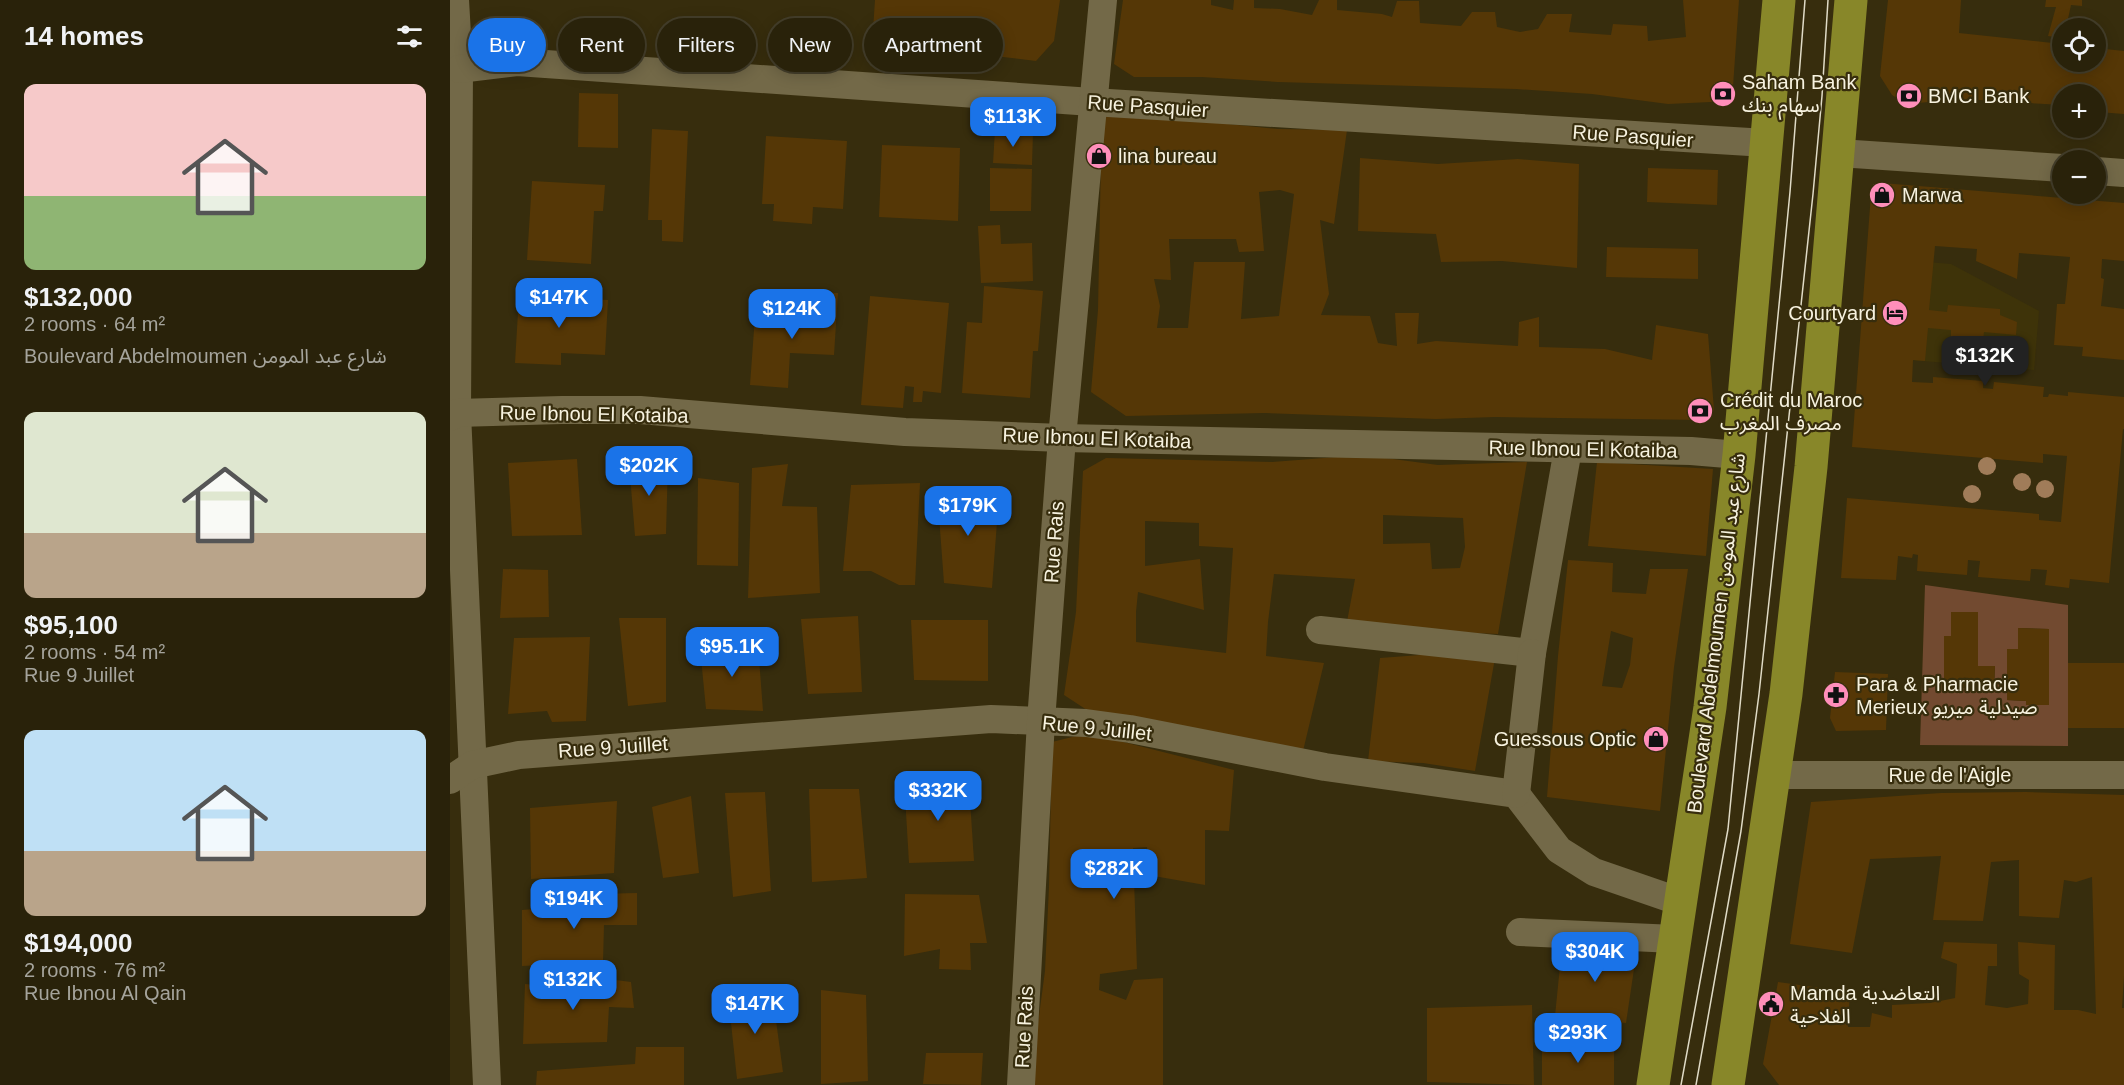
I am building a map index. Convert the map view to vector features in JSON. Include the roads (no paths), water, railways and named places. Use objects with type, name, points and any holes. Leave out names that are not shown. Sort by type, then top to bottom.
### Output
[{"type":"main road","name":"Boulevard Abdelmoumen شارع عبد المومن","points":[[1653,1085],[1710,707],[1739,455],[1779,0]]},
{"type":"main road","points":[[1728,1085],[1776,774],[1786,694],[1812,455],[1851,0]]},
{"type":"street","points":[[455,0],[459,69],[454,191],[453,415],[461,772],[483,1083]]},
{"type":"street","name":"Rue Rais","points":[[1021,1085],[1041,721],[1062,438],[1103,0]]},
{"type":"street","name":"Rue Pasquier","points":[[459,69],[518,62],[1092,102],[1766,143]]},
{"type":"street","points":[[1839,153],[2052,167]]},
{"type":"street","points":[[2106,172],[2124,173]]},
{"type":"street","name":"Rue Ibnou El Kotaiba","points":[[453,415],[562,410],[640,410],[904,432],[1062,438],[1691,451],[1739,455]]},
{"type":"street","points":[[1568,448],[1532,653],[1516,794],[1559,850],[1594,872],[1681,902]]},
{"type":"street","points":[[1320,630],[1532,653]]},
{"type":"street","name":"Rue 9 Juillet","points":[[461,772],[519,755],[991,718],[1130,729],[1325,767],[1516,794]]},
{"type":"street","name":"Rue de l'Aigle","points":[[1776,774],[2124,776]]},
{"type":"street","points":[[1520,932],[1675,939]]},
{"type":"tram line","points":[[1681,1085],[1728,829],[1790,192],[1805,0]]},
{"type":"tram line","points":[[1696,1085],[1741,831],[1759,694],[1813,194],[1828,0]]},
{"type":"place","name":"Saham Bank سهام بنك","points":[[1723,94]]},
{"type":"place","name":"BMCI Bank","points":[[1909,96]]},
{"type":"place","name":"lina bureau","points":[[1099,156]]},
{"type":"place","name":"Marwa","points":[[1882,195]]},
{"type":"place","name":"Courtyard","points":[[1895,313]]},
{"type":"place","name":"Crédit du Maroc مصرف المغرب","points":[[1700,411]]},
{"type":"place","name":"Para & Pharmacie Merieux صيدلية ميريو","points":[[1836,695]]},
{"type":"place","name":"Guessous Optic","points":[[1656,739]]},
{"type":"place","name":"Mamda التعاضدية الفلاحية","points":[[1771,1004]]}]
